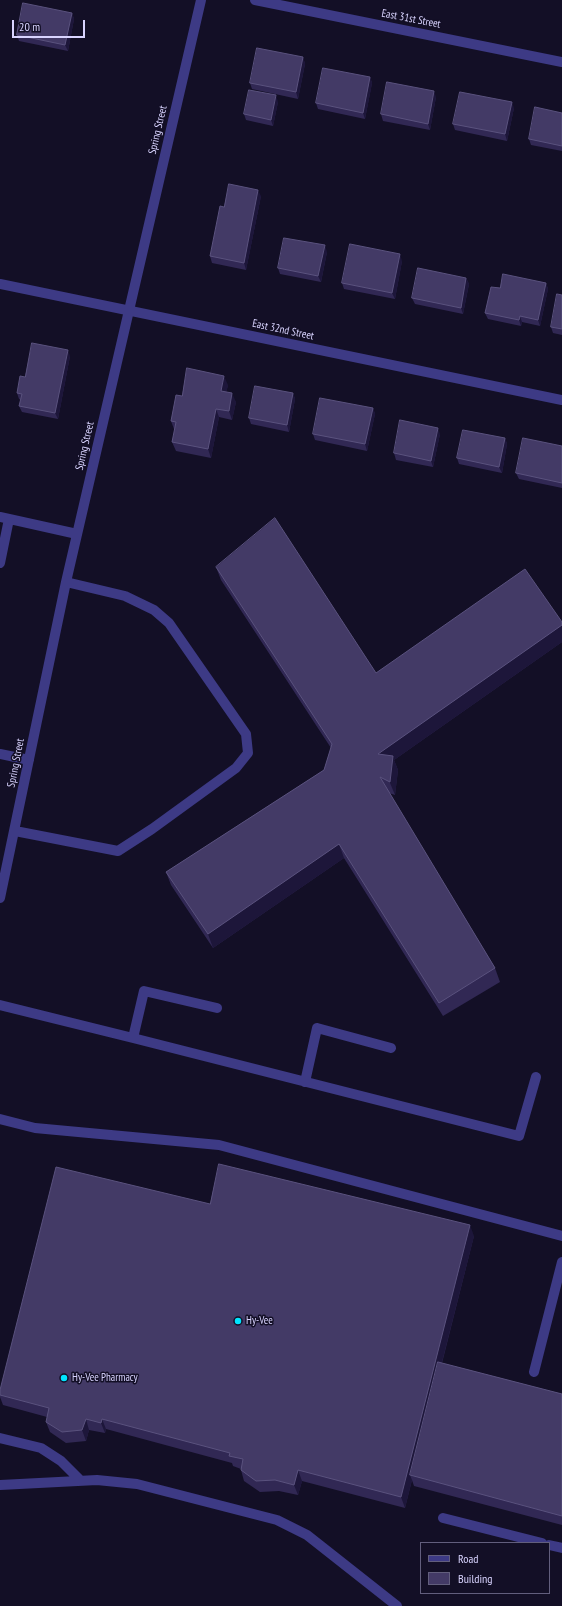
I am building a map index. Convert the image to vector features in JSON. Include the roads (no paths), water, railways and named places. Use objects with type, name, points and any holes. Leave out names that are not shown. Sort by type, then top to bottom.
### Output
[{"type":"street","name":"Spring Street","points":[[0,898],[66,582],[201,0]]},
{"type":"street","name":"East 31st Street","points":[[255,0],[562,62]]},
{"type":"street","name":"East 32nd Street","points":[[0,284],[562,400]]},
{"type":"street","points":[[0,563],[5,518],[77,534]]},
{"type":"street","points":[[15,831],[118,851],[152,829],[236,768],[248,754],[246,734],[169,623],[154,610],[125,596],[66,582]]},
{"type":"street","points":[[0,754],[29,760]]},
{"type":"street","points":[[133,1038],[144,991],[217,1008]]},
{"type":"street","points":[[0,1005],[519,1136],[536,1077]]},
{"type":"street","points":[[305,1082],[317,1028],[391,1048]]},
{"type":"street","points":[[0,1120],[34,1128],[219,1145],[562,1236]]},
{"type":"street","points":[[534,1372],[562,1262]]},
{"type":"street","points":[[0,1438],[42,1448],[61,1461],[80,1480]]},
{"type":"street","points":[[0,1485],[80,1480],[137,1484],[277,1520],[308,1535],[397,1606]]},
{"type":"street","points":[[443,1518],[538,1542]]},
{"type":"street","points":[[550,1545],[562,1548]]},
{"type":"place","name":"Hy-Vee","points":[[238,1321]]},
{"type":"place","name":"Hy-Vee Pharmacy","points":[[64,1378]]}]
